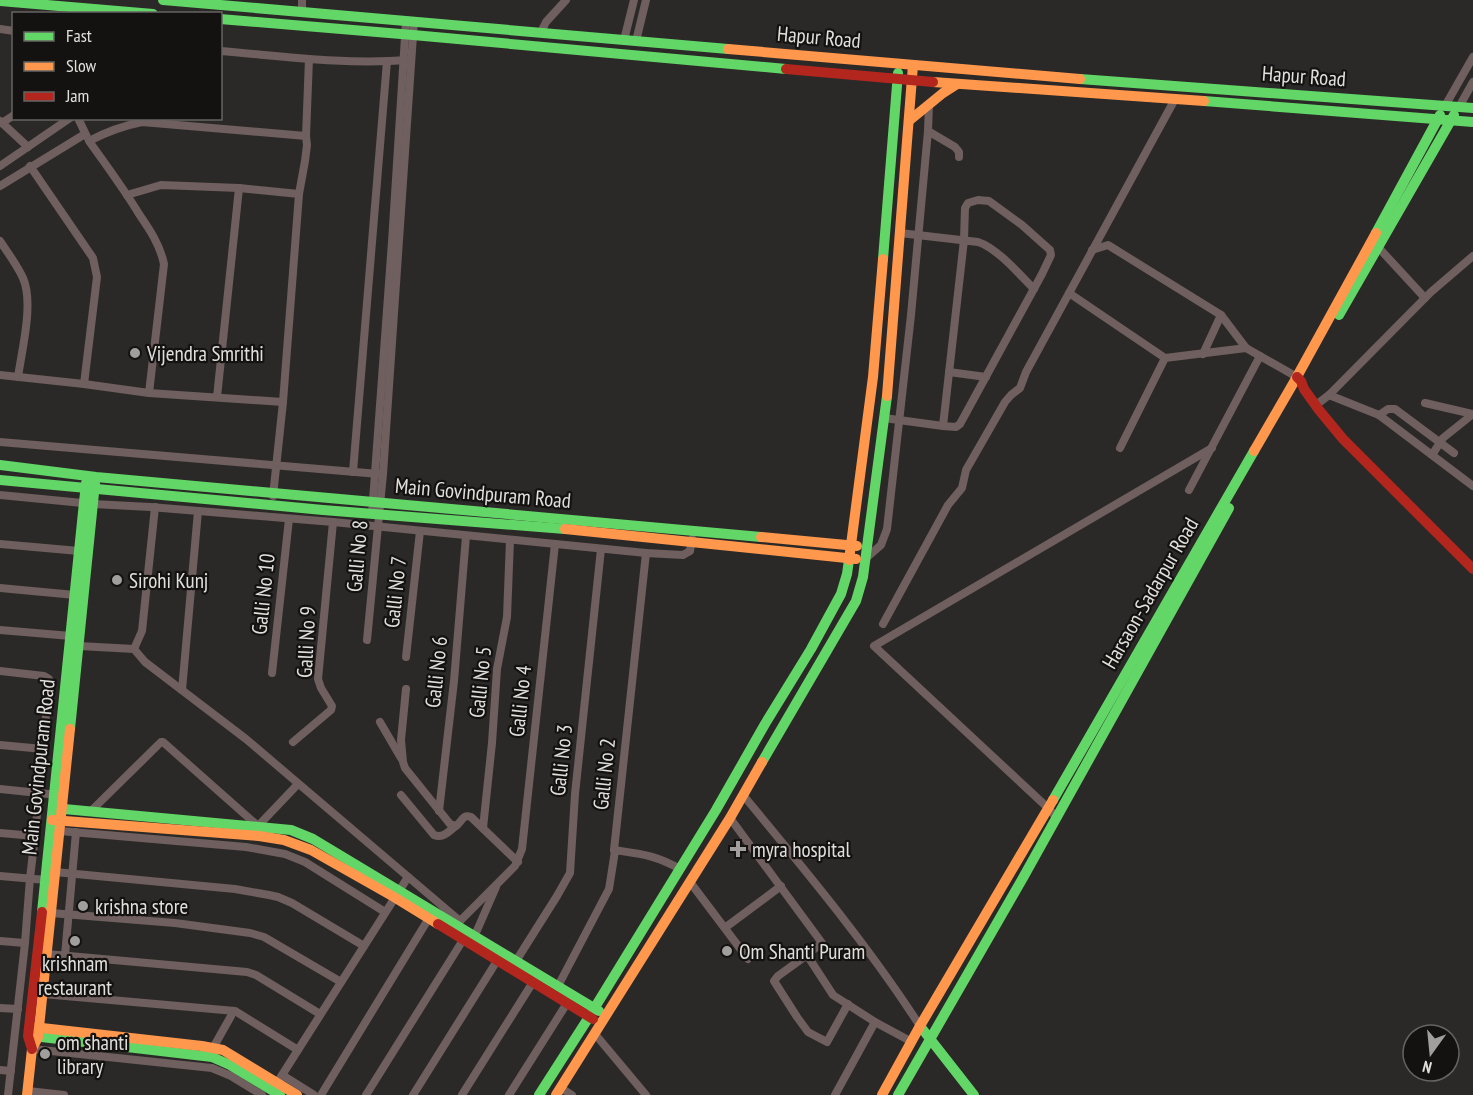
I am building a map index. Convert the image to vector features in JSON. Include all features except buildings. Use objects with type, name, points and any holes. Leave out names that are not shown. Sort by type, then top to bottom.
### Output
[{"type":"street","name":"Hapur Road","points":[[163,0],[1146,85],[1473,108]]},
{"type":"street","points":[[302,0],[302,12]]},
{"type":"street","points":[[544,33],[543,28],[546,22],[566,0]]},
{"type":"street","points":[[624,40],[634,0]]},
{"type":"street","points":[[636,41],[646,0]]},
{"type":"street","points":[[0,1],[131,12]]},
{"type":"street","name":"Hapur Road","points":[[222,19],[912,81],[1438,118],[1472,123]]},
{"type":"street","name":"Galli No 8","points":[[367,640],[378,527],[376,508],[410,21]]},
{"type":"street","points":[[222,51],[309,59],[387,62],[407,60]]},
{"type":"street","points":[[1445,106],[1473,57]]},
{"type":"street","points":[[273,505],[299,195],[306,161],[309,59]]},
{"type":"street","points":[[353,472],[387,62]]},
{"type":"street","points":[[539,1095],[716,810],[834,609],[843,587],[847,574],[873,377],[898,64]]},
{"type":"street","points":[[572,1095],[558,1092],[730,818],[856,601],[863,577],[889,379],[913,65]]},
{"type":"street","points":[[1459,107],[1473,82]]},
{"type":"street","points":[[910,120],[958,84]]},
{"type":"street","points":[[883,624],[948,505],[962,488],[966,470],[999,412],[1007,399],[1020,388],[1026,372],[1175,99]]},
{"type":"street","points":[[865,559],[881,544],[886,535],[911,315],[929,104]]},
{"type":"street","name":"Harsaon-Sadarpur Road","points":[[897,1095],[931,1040],[1299,379],[1445,106]]},
{"type":"street","name":"Harsaon-Sadarpur Road","points":[[882,1095],[920,1026],[1459,107]]},
{"type":"street","points":[[0,166],[67,120]]},
{"type":"street","points":[[79,120],[87,137],[127,195],[162,253],[164,264],[148,393]]},
{"type":"street","points":[[1,122],[28,147]]},
{"type":"street","points":[[0,186],[30,166],[87,137],[120,126],[142,122],[306,136]]},
{"type":"street","points":[[928,131],[955,147],[959,152],[959,157]]},
{"type":"street","points":[[30,166],[93,258],[95,265],[97,277],[84,384]]},
{"type":"street","points":[[127,195],[161,185],[239,188],[299,195]]},
{"type":"street","points":[[217,397],[239,188]]},
{"type":"street","points":[[884,418],[943,426],[956,427],[960,424],[1051,255],[1050,250],[1022,225],[989,201],[978,200],[968,203],[966,208],[943,426]]},
{"type":"street","points":[[900,233],[978,242],[993,249],[1034,289]]},
{"type":"street","points":[[0,241],[23,278],[26,289],[28,306],[18,376]]},
{"type":"street","points":[[1092,250],[1108,244],[1221,315],[1246,348],[1299,379],[1330,426],[1473,569]]},
{"type":"street","points":[[1378,247],[1425,298]]},
{"type":"street","points":[[1316,405],[1329,395],[1425,298],[1473,256]]},
{"type":"street","points":[[1069,293],[1165,358],[1246,348]]},
{"type":"street","points":[[1203,354],[1221,315]]},
{"type":"street","points":[[1189,490],[1260,356]]},
{"type":"street","points":[[1120,448],[1165,358]]},
{"type":"street","points":[[949,372],[986,377]]},
{"type":"street","points":[[0,375],[148,393],[283,402]]},
{"type":"street","points":[[1329,395],[1379,415],[1473,486]]},
{"type":"street","points":[[1425,403],[1473,414],[1443,438],[1432,455]]},
{"type":"street","points":[[1379,415],[1388,409],[1395,409],[1454,453]]},
{"type":"street","points":[[0,442],[379,474]]},
{"type":"street","points":[[1056,817],[874,646],[1212,448]]},
{"type":"street","name":"Main Govindpuram Road","points":[[0,465],[274,493],[508,524],[865,559]]},
{"type":"street","name":"Main Govindpuram Road","points":[[34,1032],[43,994],[56,872],[59,795],[71,636],[79,551],[91,476]]},
{"type":"street","name":"Main Govindpuram Road","points":[[0,480],[273,505],[376,508],[693,531],[866,547]]},
{"type":"street","points":[[0,495],[333,522],[683,555],[690,551],[693,531]]},
{"type":"street","name":"Main Govindpuram Road","points":[[59,795],[79,646],[88,503]]},
{"type":"street","points":[[134,650],[142,632],[155,507]]},
{"type":"street","points":[[182,690],[198,511]]},
{"type":"street","name":"Galli No 10","points":[[272,673],[289,519]]},
{"type":"street","name":"Galli No 9","points":[[293,742],[332,708],[318,679],[333,522]]},
{"type":"street","name":"Galli No 7","points":[[406,657],[420,531]]},
{"type":"street","name":"Galli No 6","points":[[439,811],[454,681],[466,536]]},
{"type":"street","name":"Galli No 5","points":[[483,828],[497,669],[507,617],[510,540]]},
{"type":"street","points":[[0,544],[79,551]]},
{"type":"street","name":"Galli No 4","points":[[518,862],[522,849],[555,544]]},
{"type":"street","name":"Galli No 3","points":[[516,961],[570,873],[575,794],[601,549]]},
{"type":"street","name":"Galli No 2","points":[[558,986],[609,889],[646,553]]},
{"type":"street","points":[[0,588],[75,595]]},
{"type":"street","points":[[0,630],[71,636]]},
{"type":"street","points":[[79,646],[134,650],[145,662],[246,739],[408,877],[456,926],[463,940],[516,961],[558,986],[569,999]]},
{"type":"street","points":[[0,671],[44,676],[49,679],[25,943],[8,1095]]},
{"type":"street","points":[[403,762],[401,740],[406,689]]},
{"type":"street","points":[[380,722],[405,768],[450,824],[456,826]]},
{"type":"street","points":[[91,811],[163,742],[258,826]]},
{"type":"street","points":[[0,745],[43,749]]},
{"type":"street","points":[[258,826],[298,784]]},
{"type":"street","points":[[0,789],[59,795]]},
{"type":"street","points":[[401,795],[434,835],[442,836],[468,816],[473,818],[518,862],[456,926]]},
{"type":"street","points":[[743,795],[829,899],[903,999],[920,1026],[974,1095]]},
{"type":"street","points":[[58,818],[91,811],[291,830],[306,836],[397,893],[429,918],[456,926]]},
{"type":"street","points":[[58,818],[76,832],[246,848],[285,854],[305,862],[385,912]]},
{"type":"street","points":[[58,818],[258,836],[284,840],[311,850],[475,935],[532,982],[569,999],[592,1013],[646,1095]]},
{"type":"street","name":"Main Govindpuram Road","points":[[28,1093],[46,880],[58,818]]},
{"type":"street","points":[[730,818],[822,943],[778,975],[774,981],[808,1032],[827,1042],[848,1004]]},
{"type":"street","points":[[65,956],[76,832]]},
{"type":"street","points":[[0,833],[35,836]]},
{"type":"street","points":[[614,849],[651,855],[680,868]]},
{"type":"street","points":[[56,872],[236,889],[270,895],[292,903],[364,946]]},
{"type":"street","points":[[0,876],[46,880]]},
{"type":"street","points":[[279,1079],[408,877]]},
{"type":"street","points":[[690,882],[748,959]]},
{"type":"street","points":[[475,935],[498,884]]},
{"type":"street","points":[[726,927],[781,886]]},
{"type":"street","points":[[51,913],[175,923],[250,933],[264,937],[341,982]]},
{"type":"street","points":[[321,1095],[429,918]]},
{"type":"street","points":[[366,1095],[463,940]]},
{"type":"street","points":[[0,941],[25,943]]},
{"type":"street","points":[[47,954],[247,972],[256,975],[320,1014]]},
{"type":"street","points":[[807,955],[833,995],[912,1042]]},
{"type":"street","points":[[413,1095],[500,956]]},
{"type":"street","points":[[462,1095],[532,982]]},
{"type":"street","points":[[43,994],[236,1011],[297,1050]]},
{"type":"street","points":[[509,1095],[569,999]]},
{"type":"street","points":[[0,1008],[18,1009]]},
{"type":"street","points":[[213,1048],[231,1016]]},
{"type":"street","points":[[835,1095],[875,1022]]},
{"type":"street","points":[[34,1032],[223,1050],[314,1095]]},
{"type":"street","points":[[34,1032],[212,1057],[280,1095]]},
{"type":"street","points":[[32,1049],[212,1068],[231,1076],[262,1095]]},
{"type":"street","points":[[0,1070],[11,1071]]},
{"type":"street","points":[[279,1079],[297,1095]]},
{"type":"street","points":[[28,1093],[64,1095]]},
{"type":"traffic: fast","points":[[163,0],[728,49]]},
{"type":"traffic: fast","points":[[0,1],[129,12]]},
{"type":"traffic: fast","points":[[222,19],[786,69]]},
{"type":"traffic: fast","points":[[883,259],[898,73]]},
{"type":"traffic: fast","points":[[1080,79],[1473,108]]},
{"type":"traffic: fast","points":[[1204,101],[1473,122]]},
{"type":"traffic: fast","points":[[1376,233],[1440,115]]},
{"type":"traffic: fast","points":[[1339,315],[1454,115]]},
{"type":"traffic: fast","points":[[762,762],[856,601],[863,577],[887,396]]},
{"type":"traffic: fast","points":[[1053,800],[1254,451]]},
{"type":"traffic: fast","points":[[0,465],[96,477],[761,537]]},
{"type":"traffic: fast","points":[[0,480],[323,510],[565,529]]},
{"type":"traffic: fast","points":[[42,912],[86,483]]},
{"type":"traffic: fast","points":[[70,729],[95,483]]},
{"type":"traffic: fast","points":[[898,1095],[1024,876],[1229,508]]},
{"type":"traffic: fast","points":[[539,1095],[716,810],[811,649],[841,594],[849,560]]},
{"type":"traffic: fast","points":[[53,808],[291,830],[313,839],[599,1011]]},
{"type":"traffic: fast","points":[[920,1026],[974,1095]]},
{"type":"traffic: fast","points":[[33,1036],[212,1057],[280,1095]]},
{"type":"traffic: slow","points":[[728,49],[1080,79]]},
{"type":"traffic: slow","points":[[887,396],[913,65]]},
{"type":"traffic: slow","points":[[933,82],[1204,101]]},
{"type":"traffic: slow","points":[[910,120],[957,84]]},
{"type":"traffic: slow","points":[[1254,451],[1376,233]]},
{"type":"traffic: slow","points":[[849,560],[873,377],[883,259]]},
{"type":"traffic: slow","points":[[565,529],[856,559]]},
{"type":"traffic: slow","points":[[761,537],[857,546]]},
{"type":"traffic: slow","points":[[27,1095],[32,1049],[38,1037],[70,729]]},
{"type":"traffic: slow","points":[[556,1095],[730,818],[762,762]]},
{"type":"traffic: slow","points":[[882,1095],[1053,800]]},
{"type":"traffic: slow","points":[[52,820],[259,836],[284,840],[311,850],[438,924]]},
{"type":"traffic: slow","points":[[33,1027],[223,1050],[297,1095]]},
{"type":"traffic: jam","points":[[786,69],[933,82]]},
{"type":"traffic: jam","points":[[1297,377],[1319,410],[1343,439],[1473,569]]},
{"type":"traffic: jam","points":[[32,1049],[28,1036],[42,912]]},
{"type":"traffic: jam","points":[[438,924],[593,1019]]},
{"type":"place","name":"Vijendra Smrithi","points":[[135,353]]},
{"type":"place","name":"Sirohi Kunj","points":[[117,580]]},
{"type":"place","name":"myra hospital","points":[[738,849]]},
{"type":"place","name":"krishna store","points":[[83,906]]},
{"type":"place","name":"krishnam restaurant","points":[[75,941]]},
{"type":"place","name":"Om Shanti Puram","points":[[727,951]]},
{"type":"place","name":"om shanti library","points":[[45,1054]]}]
